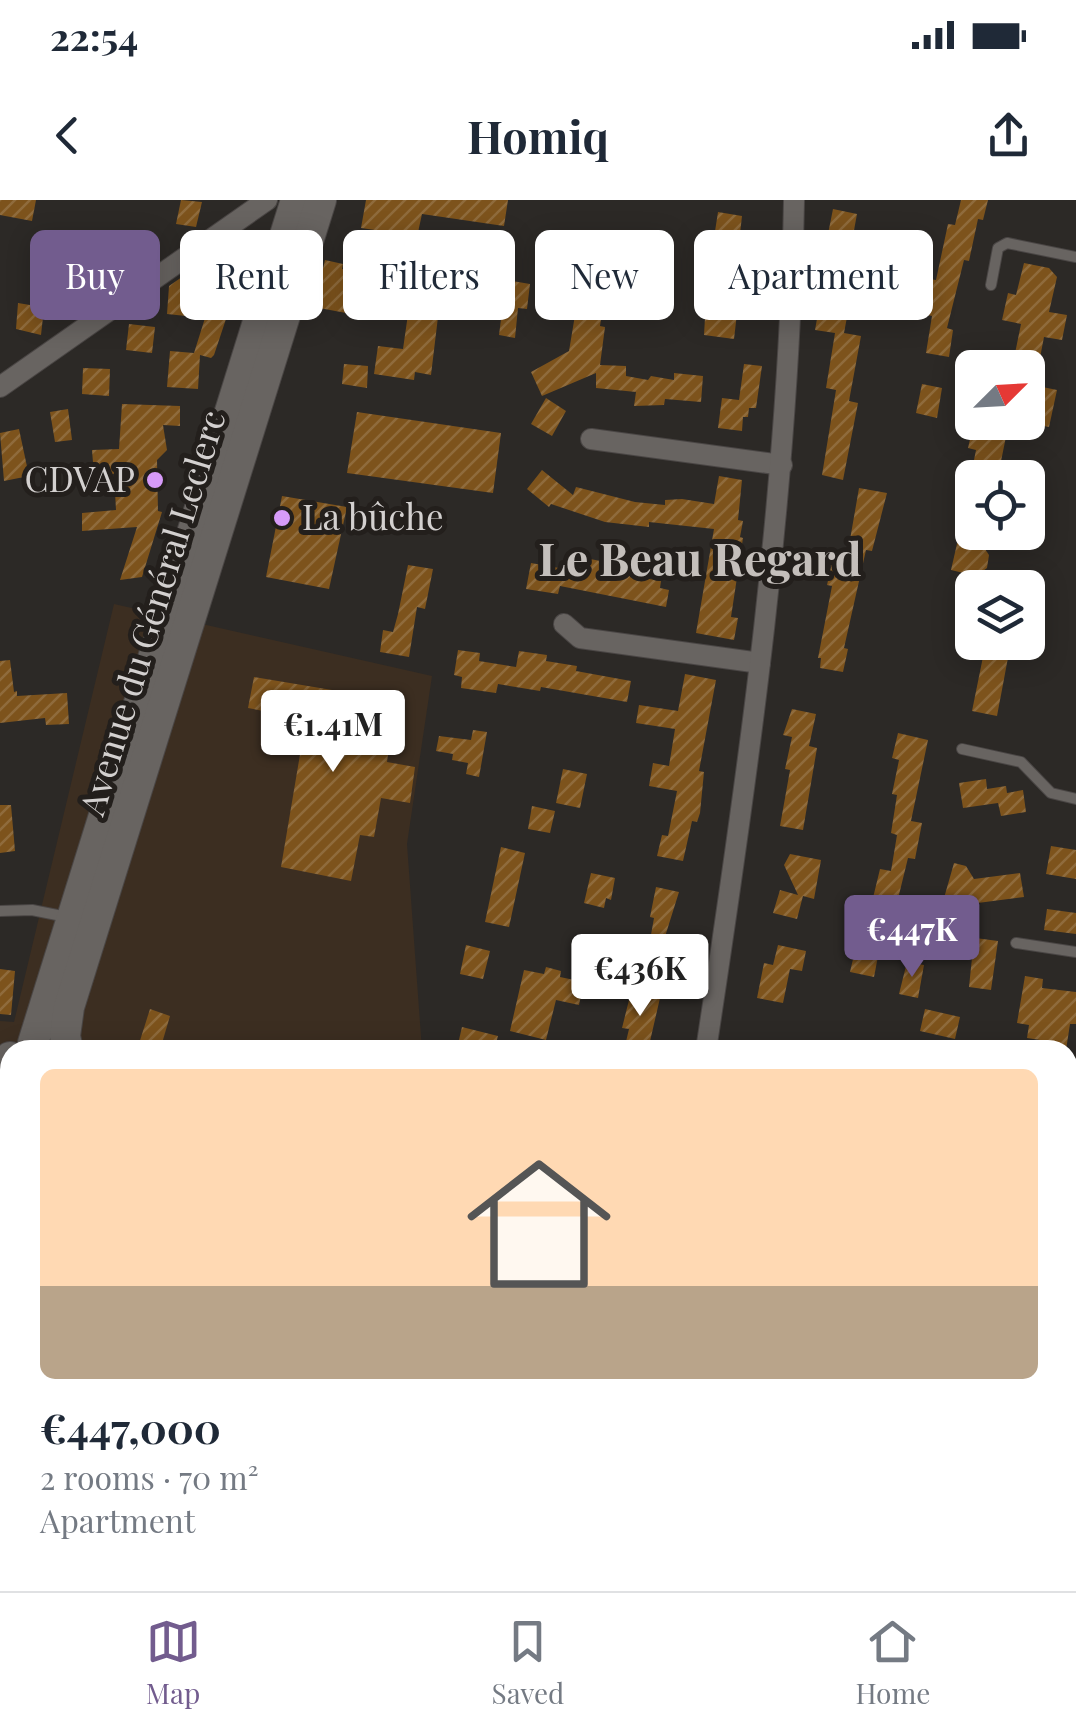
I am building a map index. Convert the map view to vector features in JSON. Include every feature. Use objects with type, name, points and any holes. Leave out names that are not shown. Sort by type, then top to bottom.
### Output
[{"type":"main road","name":"Avenue du Général Leclerc","points":[[41,1040],[73,918],[312,201]]},
{"type":"main road","name":"Avenue du Général Leclerc","points":[[57,1040],[65,1036],[70,1007],[312,201]]},
{"type":"street","points":[[0,387],[266,200]]},
{"type":"street","points":[[707,1040],[760,664],[782,466],[794,200]]},
{"type":"street","points":[[591,438],[782,466]]},
{"type":"street","points":[[564,624],[580,638],[760,664]]},
{"type":"lane","points":[[991,285],[998,248],[1007,243],[1076,256]]},
{"type":"lane","points":[[962,749],[1021,762],[1051,793],[1076,799]]},
{"type":"lane","points":[[0,911],[32,910],[73,918]]},
{"type":"lane","points":[[1016,943],[1076,952]]},
{"type":"shaded area","points":[[114,604],[432,676],[407,844],[421,1040],[0,1040],[0,1021],[14,1022]]},
{"type":"building","points":[[0,200],[36,200],[32,221],[0,215]]},
{"type":"building","points":[[181,200],[202,202],[196,227],[176,224]]},
{"type":"building","points":[[366,200],[508,200],[504,226],[422,214],[418,230],[361,228]]},
{"type":"building","points":[[961,200],[988,200],[983,220],[978,219],[969,261],[964,260],[947,328],[953,330],[949,357],[926,353],[933,320],[933,280],[936,280],[948,224],[955,225]]},
{"type":"building","points":[[833,209],[857,214],[854,230],[829,230]]},
{"type":"building","points":[[718,212],[742,216],[740,230],[715,230]]},
{"type":"building","points":[[325,260],[343,264],[343,312],[323,309]]},
{"type":"building","points":[[1024,263],[1049,268],[1057,277],[1049,312],[1067,315],[1062,340],[1044,337],[1041,350],[1016,350],[1021,324],[1002,320],[1008,293],[1016,295]]},
{"type":"building","points":[[180,278],[180,315],[167,314],[169,286]]},
{"type":"building","points":[[515,282],[530,284],[527,309],[518,308],[515,338],[499,335],[501,320],[515,320]]},
{"type":"building","points":[[18,303],[30,305],[30,320],[43,320],[41,335],[16,329]]},
{"type":"building","points":[[204,320],[226,320],[214,355],[200,355],[198,389],[167,387],[170,351],[194,353]]},
{"type":"building","points":[[407,320],[438,320],[431,375],[415,372],[414,380],[374,374],[378,346],[403,349]]},
{"type":"building","points":[[574,320],[601,320],[600,326],[605,327],[600,365],[626,366],[626,376],[648,380],[651,376],[674,380],[674,373],[703,376],[701,402],[665,399],[664,405],[634,406],[636,392],[596,388],[596,373],[542,396],[531,372],[569,351]]},
{"type":"building","points":[[705,320],[736,320],[734,339],[704,335]]},
{"type":"building","points":[[817,320],[846,320],[844,333],[861,336],[849,401],[858,403],[843,480],[822,475],[836,390],[826,388],[835,333],[815,330]]},
{"type":"building","points":[[129,324],[155,327],[152,353],[126,350]]},
{"type":"building","points":[[344,364],[368,366],[367,388],[342,384]]},
{"type":"building","points":[[744,364],[762,366],[756,408],[749,408],[748,417],[743,417],[742,431],[718,428],[722,398],[739,400]]},
{"type":"building","points":[[83,368],[110,369],[109,396],[82,394]]},
{"type":"building","points":[[922,384],[942,388],[937,418],[916,413]]},
{"type":"building","points":[[1045,388],[1057,390],[1049,427],[1045,426]]},
{"type":"building","points":[[546,398],[566,411],[552,436],[531,424]]},
{"type":"building","points":[[122,404],[180,406],[180,426],[163,425],[167,450],[157,460],[158,511],[162,512],[142,577],[120,580],[137,527],[82,531],[82,513],[116,510],[114,474],[94,475],[92,450],[119,449]]},
{"type":"building","points":[[68,409],[72,440],[55,442],[50,412]]},
{"type":"building","points":[[357,412],[501,433],[493,493],[347,473]]},
{"type":"building","points":[[19,429],[29,476],[4,481],[0,433]]},
{"type":"building","points":[[970,440],[1005,440],[1001,460],[974,460],[976,450],[968,448]]},
{"type":"building","points":[[542,470],[573,495],[576,487],[635,502],[665,505],[665,500],[682,499],[714,504],[719,476],[742,480],[738,520],[743,521],[743,538],[731,617],[738,618],[734,640],[696,633],[714,529],[605,522],[551,504],[549,507],[527,489]]},
{"type":"building","points":[[859,488],[887,493],[872,551],[866,550],[844,648],[848,649],[843,672],[820,668],[818,658],[834,554],[847,557]]},
{"type":"building","points":[[282,496],[347,507],[329,589],[266,577]]},
{"type":"building","points":[[956,550],[986,550],[989,555],[984,570],[951,570]]},
{"type":"building","points":[[585,558],[616,564],[614,573],[661,581],[660,588],[669,590],[666,607],[560,586],[558,594],[526,589],[531,563],[582,572]]},
{"type":"building","points":[[408,565],[433,569],[425,609],[417,607],[409,657],[380,652],[383,630],[393,632]]},
{"type":"building","points":[[458,650],[480,653],[479,661],[516,667],[519,651],[547,655],[546,661],[577,666],[576,671],[631,681],[627,702],[541,687],[540,691],[498,684],[496,693],[461,688],[462,677],[454,675]]},
{"type":"building","points":[[10,660],[17,696],[67,693],[69,724],[46,725],[45,718],[0,723],[0,661]]},
{"type":"building","points":[[982,660],[1008,660],[997,716],[972,711]]},
{"type":"building","points":[[685,674],[716,680],[699,771],[704,772],[700,813],[697,822],[692,821],[683,861],[657,856],[662,835],[668,836],[677,791],[649,786],[653,763],[669,766],[675,729],[636,723],[639,705],[678,711]]},
{"type":"building","points":[[254,677],[380,698],[371,744],[389,748],[387,762],[415,767],[410,803],[381,798],[374,837],[360,835],[351,881],[281,867],[306,719],[248,708]]},
{"type":"building","points":[[792,709],[816,714],[809,746],[817,748],[803,830],[780,826],[792,737],[783,735]]},
{"type":"building","points":[[473,730],[487,732],[479,777],[466,774],[468,763],[452,760],[453,754],[436,751],[439,736],[471,740]]},
{"type":"building","points":[[898,733],[928,740],[911,821],[922,823],[915,859],[908,858],[896,907],[872,902],[880,869],[891,871],[897,835],[891,833],[897,795],[892,794],[899,760],[892,758]]},
{"type":"building","points":[[563,769],[587,774],[580,808],[556,803]]},
{"type":"building","points":[[986,779],[987,789],[1006,786],[1007,793],[1023,790],[1026,812],[1001,816],[998,803],[963,808],[959,783]]},
{"type":"building","points":[[0,805],[11,805],[15,851],[0,853]]},
{"type":"building","points":[[532,806],[555,811],[550,833],[528,829]]},
{"type":"building","points":[[1051,846],[1076,850],[1076,879],[1046,874]]},
{"type":"building","points":[[501,847],[525,853],[509,927],[485,922]]},
{"type":"building","points":[[790,854],[821,860],[814,899],[803,896],[797,919],[773,913],[780,890],[798,895],[784,865]]},
{"type":"building","points":[[954,863],[966,866],[974,879],[1020,873],[1024,897],[970,904],[944,898]]},
{"type":"building","points":[[591,873],[615,878],[611,900],[606,898],[604,908],[584,903]]},
{"type":"building","points":[[656,887],[679,892],[663,943],[674,946],[670,969],[645,968]]},
{"type":"building","points":[[1047,909],[1076,913],[1076,934],[1044,930]]},
{"type":"building","points":[[968,937],[998,941],[991,990],[969,987],[972,958],[966,958]]},
{"type":"building","points":[[857,942],[880,946],[874,977],[850,972]]},
{"type":"building","points":[[466,945],[490,951],[483,979],[460,974]]},
{"type":"building","points":[[778,945],[806,951],[802,971],[790,969],[783,1003],[757,998],[764,963],[773,965]]},
{"type":"building","points":[[907,962],[924,965],[918,998],[899,994]]},
{"type":"building","points":[[546,967],[561,971],[560,977],[584,982],[579,1005],[556,1000],[546,1040],[510,1031],[524,970],[544,974]]},
{"type":"building","points":[[0,969],[15,971],[11,1015],[0,1014]]},
{"type":"building","points":[[1025,976],[1043,979],[1042,988],[1076,992],[1076,1024],[1070,1024],[1068,1040],[1027,1038],[1029,1025],[1017,1023]]},
{"type":"building","points":[[632,988],[660,998],[650,1040],[626,1040],[629,1029],[622,1028]]},
{"type":"building","points":[[150,1009],[170,1016],[163,1040],[140,1040]]},
{"type":"building","points":[[925,1009],[960,1017],[955,1039],[920,1031]]},
{"type":"building","points":[[462,1027],[498,1036],[497,1040],[459,1040]]},
{"type":"place","name":"CDVAP","points":[[155,480]]},
{"type":"place","name":"La bûche","points":[[282,518]]},
{"type":"district","name":"Le Beau Regard","points":[[700,560]]}]
